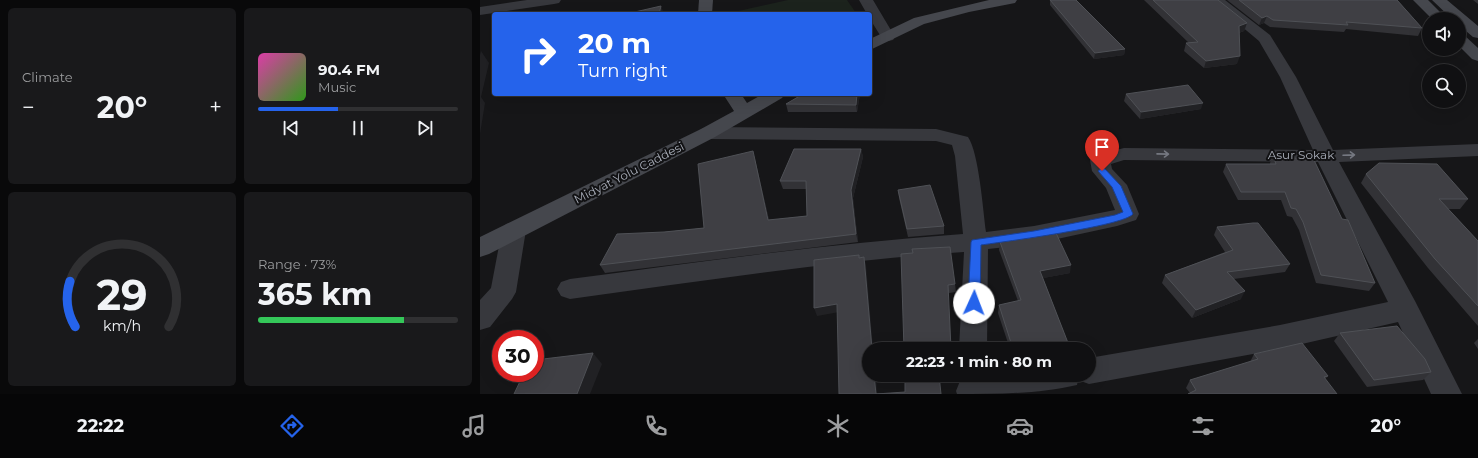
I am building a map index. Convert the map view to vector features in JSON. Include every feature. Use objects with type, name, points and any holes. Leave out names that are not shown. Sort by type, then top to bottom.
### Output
[{"type":"street","points":[[480,11],[554,0]]},
{"type":"street","points":[[705,12],[706,0]]},
{"type":"street","points":[[866,0],[888,37]]},
{"type":"street","points":[[872,44],[918,22],[968,8],[1010,0]]},
{"type":"street","points":[[1217,0],[1265,38],[1288,77],[1326,156],[1447,394]]},
{"type":"street","points":[[1420,0],[1433,12]]},
{"type":"street","points":[[1439,0],[1478,34]]},
{"type":"street","points":[[1466,45],[1478,56]]},
{"type":"street","points":[[733,96],[743,111]]},
{"type":"street","name":"Midyat Yolu Caddesi","points":[[480,248],[708,133],[743,111],[772,96]]},
{"type":"street","points":[[708,133],[936,135],[961,141],[976,242],[973,342]]},
{"type":"street","name":"Asur Sokak","points":[[976,242],[1034,235],[1117,218],[1128,214],[1116,186],[1102,171],[1100,160],[1124,154],[1326,156],[1477,150]]},
{"type":"street","points":[[480,319],[503,292],[514,230]]},
{"type":"street","points":[[570,289],[754,264],[902,247],[976,242]]},
{"type":"street","points":[[1096,370],[1280,337],[1405,309]]},
{"type":"street","points":[[971,386],[1006,382]]},
{"type":"shaded area","points":[[788,0],[847,0],[855,12],[734,12]]},
{"type":"building","points":[[1050,0],[1076,0],[1125,49],[1095,53]]},
{"type":"building","points":[[1153,0],[1218,0],[1247,23],[1239,26],[1240,56],[1206,61],[1186,43],[1198,42]]},
{"type":"building","points":[[1239,0],[1397,0],[1422,28],[1346,22],[1348,25],[1273,20],[1267,16],[1262,18]]},
{"type":"building","points":[[661,6],[660,12],[635,12]]},
{"type":"building","points":[[1188,85],[1203,103],[1141,112],[1126,94]]},
{"type":"building","points":[[800,96],[857,96],[856,105],[786,104]]},
{"type":"building","points":[[794,149],[861,149],[851,190],[856,234],[600,265],[617,234],[664,232],[704,228],[698,164],[753,151],[768,220],[807,216],[806,181],[780,181]]},
{"type":"building","points":[[1273,156],[1314,160],[1342,219],[1348,220],[1375,283],[1321,275],[1303,222],[1296,209],[1291,208],[1285,192],[1241,192],[1226,164],[1276,164]]},
{"type":"building","points":[[1379,163],[1437,164],[1468,199],[1439,199],[1478,241],[1478,306],[1435,259],[1366,174]]},
{"type":"building","points":[[930,185],[944,226],[907,229],[898,190]]},
{"type":"building","points":[[1258,223],[1290,264],[1227,272],[1245,291],[1196,310],[1165,275],[1233,250],[1217,227]]},
{"type":"building","points":[[1056,233],[1071,265],[1040,271],[1068,342],[1011,342],[999,305],[1021,300],[1000,242]]},
{"type":"building","points":[[950,247],[955,284],[948,285],[951,342],[904,342],[901,254],[913,253],[912,249]]},
{"type":"building","points":[[859,255],[859,258],[864,257],[871,342],[862,342],[862,382],[875,382],[876,394],[839,394],[837,304],[814,308],[814,260]]},
{"type":"building","points":[[1397,326],[1425,359],[1431,372],[1374,380],[1340,333]]},
{"type":"building","points":[[1302,343],[1328,376],[1324,377],[1337,394],[1188,394],[1196,390],[1190,380],[1258,359],[1254,354]]},
{"type":"building","points":[[593,353],[577,394],[514,394],[520,382],[544,382],[544,359]]},
{"type":"building","points":[[905,382],[940,382],[941,394],[876,394],[905,392]]},
{"type":"route","points":[[974,303],[976,242],[1034,235],[1117,218],[1128,214],[1116,186],[1102,171]]}]
